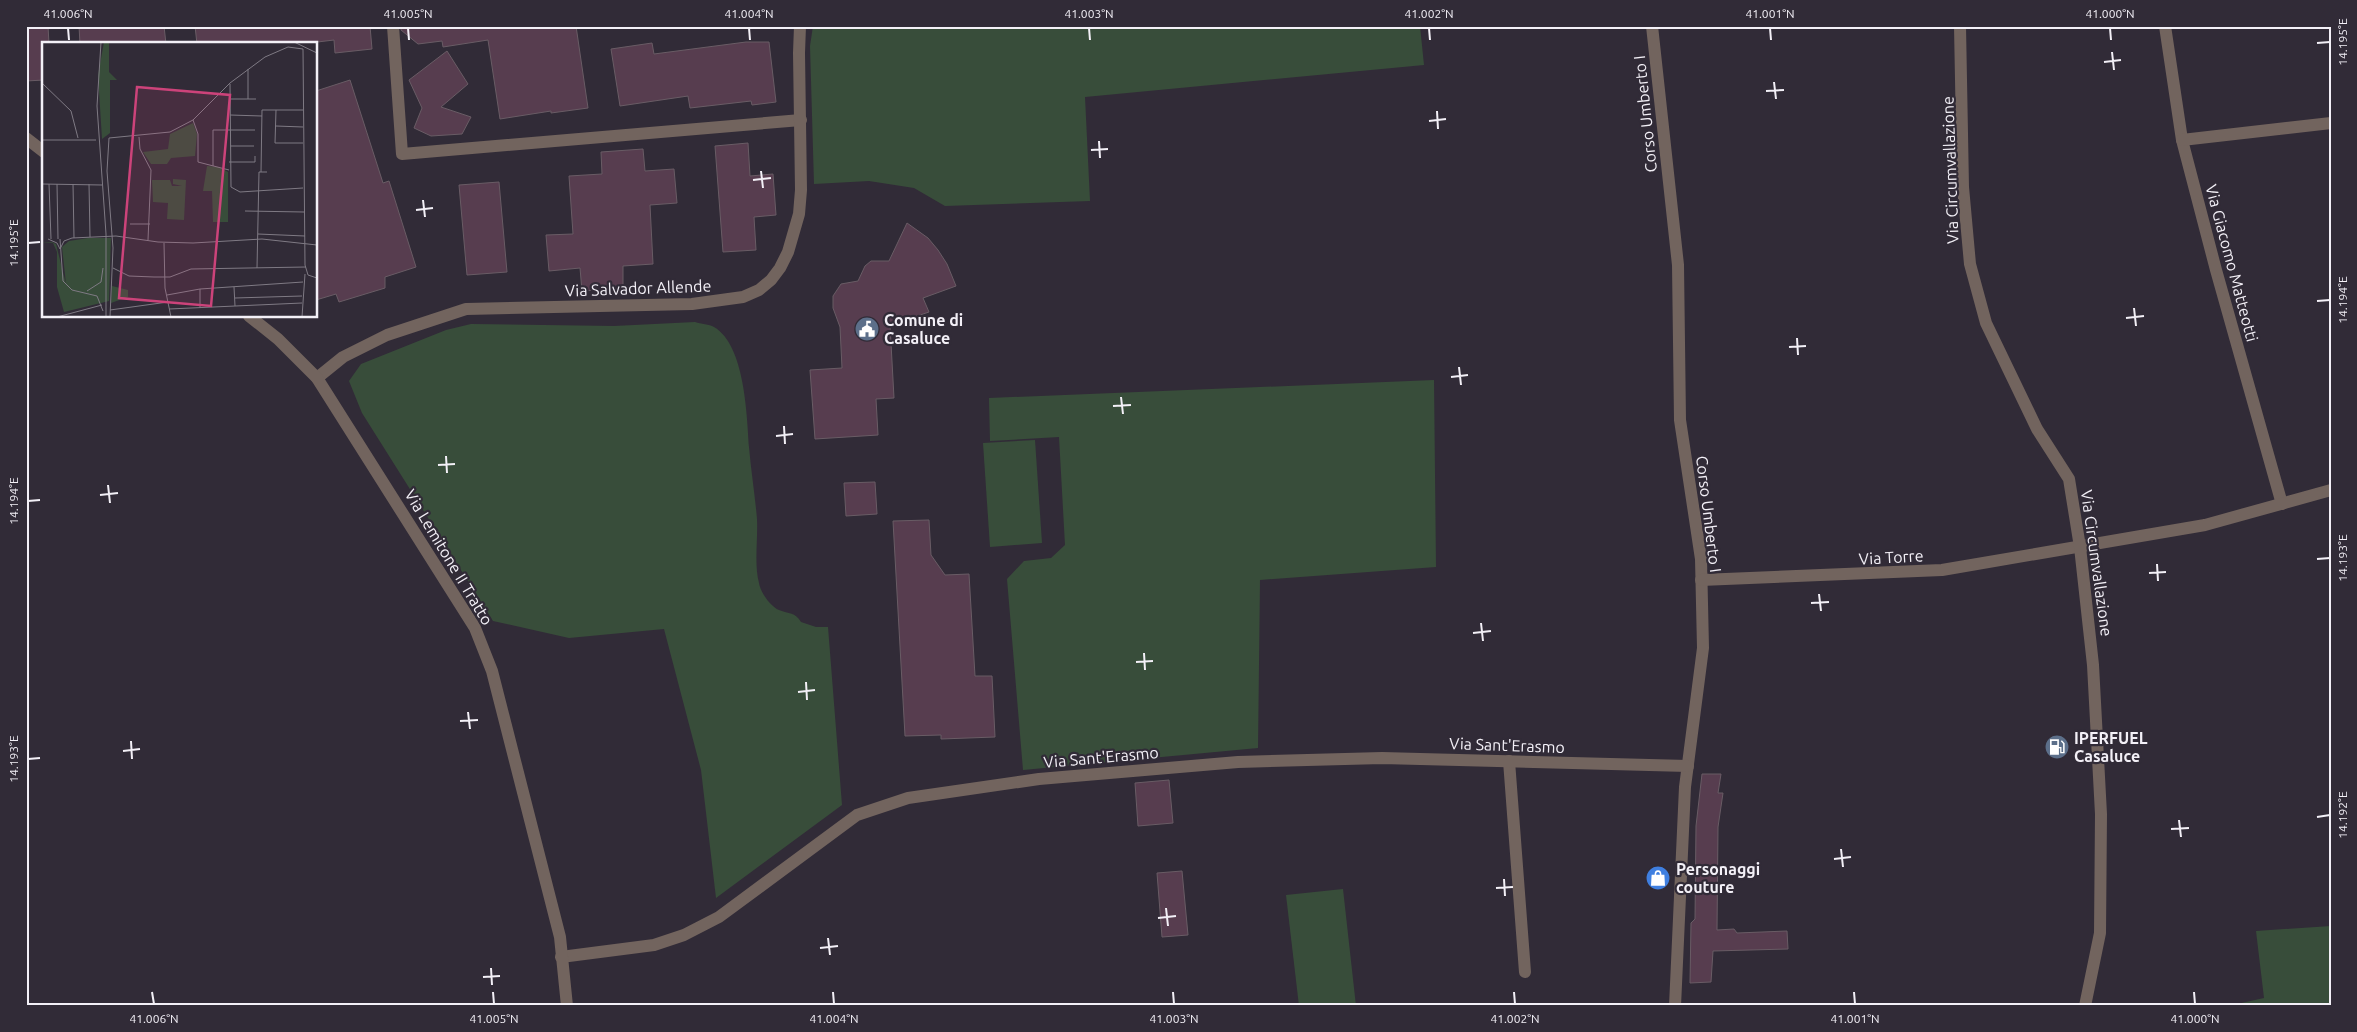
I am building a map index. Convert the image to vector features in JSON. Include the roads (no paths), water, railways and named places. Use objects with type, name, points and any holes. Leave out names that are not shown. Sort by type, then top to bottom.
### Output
[{"type":"street","points":[[393,26],[402,154],[801,120]]},
{"type":"street","name":"Via Salvador Allende","points":[[317,378],[343,357],[387,335],[466,309],[692,304],[743,297],[759,290],[772,280],[780,268],[788,252],[799,214],[801,120],[798,53],[800,26]]},
{"type":"street","name":"Corso Umberto I","points":[[1652,26],[1678,265],[1680,420],[1701,559],[1703,648],[1685,787],[1675,1006]]},
{"type":"street","name":"Via Circumvallazione","points":[[1960,26],[1964,187],[1970,264],[1986,323],[2037,429],[2069,479],[2080,547],[2094,665],[2101,814],[2100,933],[2085,1006]]},
{"type":"street","name":"Via Giacomo Matteotti","points":[[2165,26],[2182,140],[2216,270],[2282,504]]},
{"type":"street","points":[[2182,140],[2331,123]]},
{"type":"street","points":[[26,138],[42,150]]},
{"type":"street","name":"Via Lemitone II Tratto","points":[[252,318],[278,339],[317,378],[475,628],[492,671],[560,937],[567,1006]]},
{"type":"street","name":"Via Torre","points":[[1701,580],[1942,570],[2205,525],[2331,490]]},
{"type":"street","name":"Via Sant'Erasmo","points":[[562,957],[654,945],[684,935],[719,917],[857,815],[908,798],[1039,779],[1238,762],[1382,758],[1688,766]]},
{"type":"street","points":[[1509,761],[1525,972]]},
{"type":"place","name":"Comune di Casaluce","points":[[867,329]]},
{"type":"place","name":"IPERFUEL Casaluce","points":[[2057,747]]},
{"type":"place","name":"Personaggi couture","points":[[1658,878]]}]
